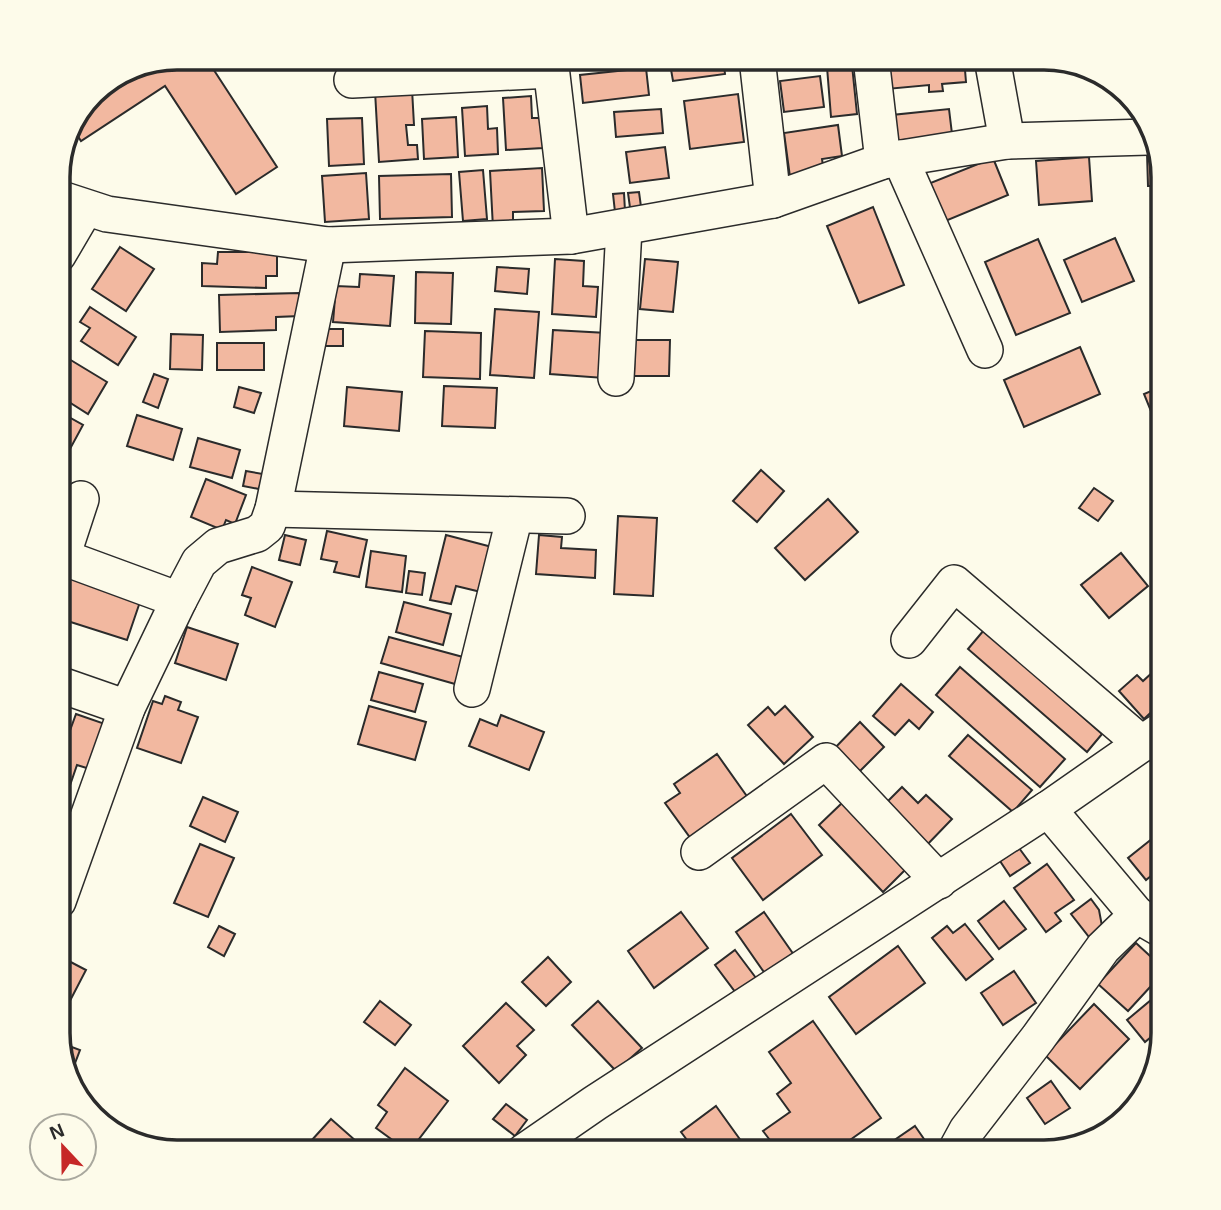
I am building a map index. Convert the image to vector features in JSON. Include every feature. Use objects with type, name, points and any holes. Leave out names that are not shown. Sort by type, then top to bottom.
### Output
[{"type":"street","points":[[352,80],[476,70]]},
{"type":"street","points":[[551,70],[571,236]]},
{"type":"street","points":[[758,70],[774,200]]},
{"type":"street","points":[[873,70],[891,160],[985,350]]},
{"type":"street","points":[[994,70],[1007,142]]},
{"type":"street","points":[[72,204],[107,215],[328,245],[571,236],[774,200],[891,160],[1007,142],[1143,137]]},
{"type":"street","points":[[616,378],[624,228]]},
{"type":"street","points":[[70,865],[127,708],[200,562],[218,546],[257,534],[267,526],[273,509],[328,245]]},
{"type":"street","points":[[70,530],[81,499]]},
{"type":"street","points":[[273,509],[567,516]]},
{"type":"street","points":[[472,689],[515,515]]},
{"type":"street","points":[[70,562],[179,600]]},
{"type":"street","points":[[909,640],[954,583],[1151,734]]},
{"type":"street","points":[[70,688],[127,708]]},
{"type":"street","points":[[541,1140],[939,881],[1151,737]]},
{"type":"street","points":[[698,852],[826,761],[939,881]]},
{"type":"street","points":[[962,1140],[1103,948],[1150,923],[1048,809]]},
{"type":"building","points":[[214,70],[277,167],[236,194],[165,86],[81,141],[78,136],[101,101],[136,78],[156,72]]},
{"type":"building","points":[[646,70],[649,95],[583,103],[580,75]]},
{"type":"building","points":[[671,70],[724,70],[725,74],[673,81]]},
{"type":"building","points":[[827,70],[853,70],[857,114],[831,117]]},
{"type":"building","points":[[886,70],[965,70],[966,82],[942,84],[943,91],[929,92],[929,85],[887,89]]},
{"type":"building","points":[[820,76],[824,107],[784,112],[780,81]]},
{"type":"building","points":[[412,89],[414,125],[406,125],[408,145],[417,145],[418,159],[379,162],[375,91]]},
{"type":"building","points":[[738,94],[744,142],[690,149],[684,101]]},
{"type":"building","points":[[531,96],[532,118],[541,118],[543,148],[506,150],[503,98]]},
{"type":"building","points":[[487,106],[488,129],[497,128],[498,154],[465,156],[462,108]]},
{"type":"building","points":[[661,109],[663,133],[616,137],[614,112]]},
{"type":"building","points":[[949,109],[952,134],[895,141],[892,115]]},
{"type":"building","points":[[456,117],[458,157],[424,159],[422,119]]},
{"type":"building","points":[[362,118],[364,164],[329,166],[327,119]]},
{"type":"building","points":[[838,125],[842,156],[822,159],[824,172],[790,177],[784,133]]},
{"type":"building","points":[[665,147],[669,178],[630,183],[626,152]]},
{"type":"building","points":[[1147,153],[1151,177],[1151,186],[1148,186]]},
{"type":"building","points":[[1089,157],[1092,201],[1039,205],[1036,161]]},
{"type":"building","points":[[993,158],[1008,195],[943,222],[928,184]]},
{"type":"building","points":[[542,168],[544,211],[513,212],[513,227],[493,228],[490,171]]},
{"type":"building","points":[[483,170],[487,219],[463,221],[459,172]]},
{"type":"building","points":[[366,173],[369,219],[325,222],[322,176]]},
{"type":"building","points":[[451,174],[452,217],[380,219],[379,176]]},
{"type":"building","points":[[639,192],[642,214],[631,215],[628,193]]},
{"type":"building","points":[[624,193],[625,211],[615,212],[613,194]]},
{"type":"building","points":[[873,207],[904,285],[859,303],[827,226]]},
{"type":"building","points":[[1115,238],[1134,281],[1082,302],[1064,260]]},
{"type":"building","points":[[1038,239],[1070,313],[1016,335],[985,262]]},
{"type":"building","points":[[120,247],[154,269],[126,311],[92,289]]},
{"type":"building","points":[[218,252],[277,252],[277,276],[266,276],[266,288],[202,286],[202,263],[217,264]]},
{"type":"building","points":[[555,259],[584,261],[583,286],[598,287],[596,317],[552,314]]},
{"type":"building","points":[[645,259],[678,262],[673,312],[640,309]]},
{"type":"building","points":[[497,267],[529,269],[527,294],[495,291]]},
{"type":"building","points":[[416,272],[453,273],[451,324],[415,323]]},
{"type":"building","points":[[360,274],[394,276],[390,326],[333,322],[336,286],[359,287]]},
{"type":"building","points":[[299,293],[300,316],[276,317],[276,330],[220,332],[219,295]]},
{"type":"building","points":[[90,307],[136,337],[118,365],[81,341],[90,328],[80,322]]},
{"type":"building","points":[[495,309],[539,312],[534,378],[490,375]]},
{"type":"building","points":[[319,329],[343,329],[343,346],[318,346]]},
{"type":"building","points":[[553,330],[607,333],[604,378],[550,374]]},
{"type":"building","points":[[425,331],[481,333],[480,379],[423,377]]},
{"type":"building","points":[[171,334],[203,335],[202,370],[170,369]]},
{"type":"building","points":[[635,340],[670,340],[669,376],[634,376]]},
{"type":"building","points":[[217,343],[264,343],[264,370],[217,370]]},
{"type":"building","points":[[1080,347],[1100,394],[1024,427],[1004,380]]},
{"type":"building","points":[[70,360],[107,382],[88,414],[70,403]]},
{"type":"building","points":[[154,374],[168,379],[158,408],[143,402]]},
{"type":"building","points":[[444,386],[497,388],[495,428],[442,426]]},
{"type":"building","points":[[239,387],[261,393],[254,413],[234,407]]},
{"type":"building","points":[[347,387],[402,392],[399,431],[344,426]]},
{"type":"building","points":[[1151,391],[1151,411],[1144,394]]},
{"type":"building","points":[[137,415],[182,429],[173,460],[127,446]]},
{"type":"building","points":[[70,418],[83,425],[70,449]]},
{"type":"building","points":[[198,438],[240,450],[232,478],[190,467]]},
{"type":"building","points":[[761,470],[784,491],[757,522],[733,501]]},
{"type":"building","points":[[246,471],[263,474],[259,489],[243,486]]},
{"type":"building","points":[[206,479],[246,495],[235,524],[226,520],[222,530],[191,517]]},
{"type":"building","points":[[1094,488],[1113,501],[1098,521],[1079,508]]},
{"type":"building","points":[[828,499],[858,532],[805,580],[775,548]]},
{"type":"building","points":[[618,516],[657,518],[653,596],[614,594]]},
{"type":"building","points":[[327,531],[367,540],[359,577],[334,572],[337,562],[321,559]]},
{"type":"building","points":[[285,535],[306,540],[300,565],[279,560]]},
{"type":"building","points":[[446,535],[492,547],[481,592],[456,586],[451,604],[430,600]]},
{"type":"building","points":[[539,535],[562,537],[561,548],[596,550],[595,578],[536,574]]},
{"type":"building","points":[[371,551],[406,556],[402,592],[366,587]]},
{"type":"building","points":[[1121,553],[1148,586],[1109,618],[1081,585]]},
{"type":"building","points":[[252,567],[292,582],[275,627],[245,615],[251,598],[242,595]]},
{"type":"building","points":[[409,571],[425,573],[422,595],[406,593]]},
{"type":"building","points":[[70,573],[142,596],[127,640],[70,622]]},
{"type":"building","points":[[404,602],[451,614],[443,645],[396,632]]},
{"type":"building","points":[[187,627],[238,644],[226,680],[175,663]]},
{"type":"building","points":[[984,630],[1102,734],[1087,752],[968,649]]},
{"type":"building","points":[[389,637],[463,657],[455,684],[381,663]]},
{"type":"building","points":[[960,667],[1065,759],[1040,787],[936,695]]},
{"type":"building","points":[[379,672],[423,684],[415,712],[371,700]]},
{"type":"building","points":[[1151,674],[1151,712],[1144,719],[1119,691],[1137,675],[1143,681]]},
{"type":"building","points":[[901,684],[933,712],[919,729],[909,720],[895,735],[873,716]]},
{"type":"building","points":[[165,696],[181,702],[178,710],[198,717],[181,763],[137,748],[153,701],[162,704]]},
{"type":"building","points":[[369,706],[426,722],[415,760],[358,744]]},
{"type":"building","points":[[785,706],[813,737],[784,764],[748,725],[768,707],[775,715]]},
{"type":"building","points":[[76,714],[108,725],[93,770],[77,765],[70,785],[70,730]]},
{"type":"building","points":[[501,715],[544,732],[529,770],[469,746],[480,719],[497,726]]},
{"type":"building","points":[[860,722],[884,747],[855,776],[831,752]]},
{"type":"building","points":[[968,735],[1032,790],[1013,812],[949,756]]},
{"type":"building","points":[[717,754],[751,802],[694,843],[665,803],[680,793],[674,784]]},
{"type":"building","points":[[902,787],[918,803],[926,795],[952,819],[924,848],[882,807]]},
{"type":"building","points":[[203,797],[238,812],[225,842],[190,826]]},
{"type":"building","points":[[842,803],[906,869],[883,892],[819,825]]},
{"type":"building","points":[[70,810],[82,815],[73,838],[70,837]]},
{"type":"building","points":[[791,814],[822,855],[763,900],[732,858]]},
{"type":"building","points":[[1151,840],[1151,876],[1146,880],[1128,858]]},
{"type":"building","points":[[200,844],[234,858],[208,917],[174,903]]},
{"type":"building","points":[[1019,848],[1030,863],[1010,876],[1000,861]]},
{"type":"building","points":[[1047,864],[1074,900],[1055,913],[1061,921],[1046,932],[1014,888]]},
{"type":"building","points":[[1091,899],[1099,910],[1102,926],[1089,937],[1071,914]]},
{"type":"building","points":[[1004,901],[1026,929],[999,949],[978,921]]},
{"type":"building","points":[[681,912],[708,948],[654,988],[628,951]]},
{"type":"building","points":[[764,912],[794,955],[766,975],[736,932]]},
{"type":"building","points":[[965,924],[993,959],[966,980],[932,938],[947,926],[953,933]]},
{"type":"building","points":[[219,926],[235,934],[224,956],[208,947]]},
{"type":"building","points":[[1136,943],[1151,957],[1151,986],[1128,1011],[1098,984]]},
{"type":"building","points":[[898,946],[925,983],[856,1034],[829,997]]},
{"type":"building","points":[[735,950],[756,978],[736,993],[715,965]]},
{"type":"building","points":[[548,957],[571,982],[546,1006],[522,982]]},
{"type":"building","points":[[70,962],[86,970],[70,1001]]},
{"type":"building","points":[[1014,971],[1036,1003],[1003,1025],[981,993]]},
{"type":"building","points":[[1151,1000],[1151,1037],[1145,1042],[1127,1020]]},
{"type":"building","points":[[380,1001],[411,1025],[395,1045],[364,1022]]},
{"type":"building","points":[[598,1001],[642,1048],[616,1071],[572,1025]]},
{"type":"building","points":[[506,1003],[534,1030],[517,1046],[526,1055],[499,1083],[463,1046]]},
{"type":"building","points":[[1094,1004],[1129,1039],[1080,1089],[1045,1055]]},
{"type":"building","points":[[813,1021],[881,1118],[850,1140],[770,1140],[763,1131],[790,1112],[777,1094],[791,1083],[769,1052]]},
{"type":"building","points":[[71,1047],[80,1050],[75,1064]]},
{"type":"building","points":[[405,1068],[448,1101],[418,1140],[392,1140],[376,1128],[387,1112],[378,1105]]},
{"type":"building","points":[[1051,1081],[1070,1108],[1045,1124],[1027,1098]]},
{"type":"building","points":[[506,1104],[527,1120],[515,1136],[493,1119]]},
{"type":"building","points":[[716,1106],[740,1140],[687,1140],[681,1132]]},
{"type":"building","points":[[331,1119],[355,1140],[312,1140]]},
{"type":"building","points":[[915,1126],[925,1140],[895,1140]]}]
